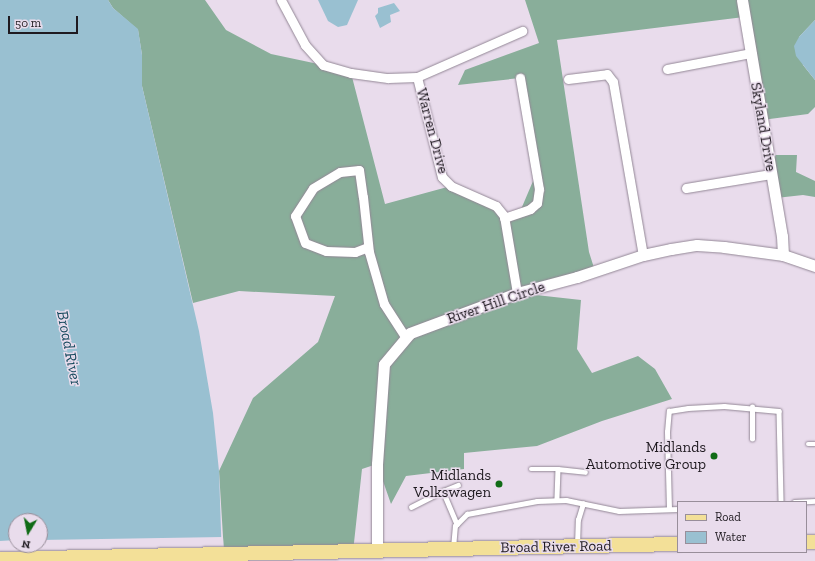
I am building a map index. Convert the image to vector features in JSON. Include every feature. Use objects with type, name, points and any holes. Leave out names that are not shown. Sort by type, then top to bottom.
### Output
[{"type":"main road","name":"Broad River Road","points":[[0,559],[266,552],[304,552],[379,556],[453,550],[677,544]]},
{"type":"main road","points":[[304,552],[326,561]]},
{"type":"street","name":"Warren Drive","points":[[281,0],[305,45],[323,64],[350,73],[388,78],[417,77],[522,31]]},
{"type":"street","name":"Skyland Drive","points":[[742,0],[782,236],[783,255]]},
{"type":"street","points":[[667,68],[751,53]]},
{"type":"street","points":[[568,79],[607,74],[613,82],[643,255]]},
{"type":"street","name":"Warren Drive","points":[[417,77],[442,177],[451,186],[496,206],[504,218]]},
{"type":"street","points":[[517,293],[504,218],[530,209],[537,203],[539,189],[520,78]]},
{"type":"street","points":[[368,247],[355,252],[326,252],[305,243],[295,216],[313,188],[340,172],[359,170],[368,247],[384,304],[406,338]]},
{"type":"street","points":[[686,188],[771,174]]},
{"type":"street","name":"River Hill Circle","points":[[379,556],[377,464],[384,364],[410,333],[517,293],[577,277],[643,255],[697,245],[783,255],[815,266]]},
{"type":"lane","points":[[669,509],[667,432],[669,411],[724,406],[752,407],[779,411],[781,501]]},
{"type":"lane","points":[[752,407],[752,439]]},
{"type":"lane","points":[[808,444],[815,444]]},
{"type":"lane","points":[[531,469],[558,469],[585,472]]},
{"type":"lane","points":[[557,500],[558,469]]},
{"type":"lane","points":[[411,507],[458,485]]},
{"type":"lane","points":[[443,491],[457,524]]},
{"type":"lane","points":[[453,550],[454,533],[457,524],[467,514],[537,501],[566,500],[619,511],[677,509]]},
{"type":"lane","points":[[577,546],[578,520],[583,504]]},
{"type":"green space","points":[[108,0],[205,0],[226,30],[271,54],[323,65],[351,73],[385,204],[451,186],[496,206],[504,216],[519,214],[536,174],[520,78],[458,85],[465,70],[539,43],[525,0],[815,0],[815,20],[799,37],[803,65],[815,80],[815,107],[808,114],[762,120],[744,17],[557,40],[589,252],[595,271],[518,293],[581,300],[577,349],[592,373],[638,356],[655,369],[672,399],[602,421],[537,446],[464,453],[464,469],[406,476],[391,504],[377,464],[362,469],[353,552],[224,553],[219,471],[253,398],[318,342],[335,296],[239,291],[193,303],[142,86],[142,55],[138,30],[113,8]]},
{"type":"green space","points":[[768,155],[797,155],[796,172],[815,181],[815,197],[803,195],[776,198]]},
{"type":"water","name":"Broad River","points":[[0,0],[108,0],[113,8],[138,29],[142,55],[142,86],[199,331],[213,413],[219,471],[222,561],[0,561]]},
{"type":"water","points":[[318,0],[358,0],[347,25],[338,27],[328,21]]},
{"type":"water","points":[[394,3],[400,11],[390,15],[391,22],[380,28],[375,16],[378,13],[378,8]]},
{"type":"water","points":[[815,20],[815,80],[796,56],[794,46],[799,37]]},
{"type":"pier","points":[[223,537],[224,561],[0,561],[0,541],[8,540],[8,553],[48,553],[48,540]]},
{"type":"place","name":"Midlands Automotive Group","points":[[714,456]]},
{"type":"place","name":"Midlands Volkswagen","points":[[499,484]]}]
